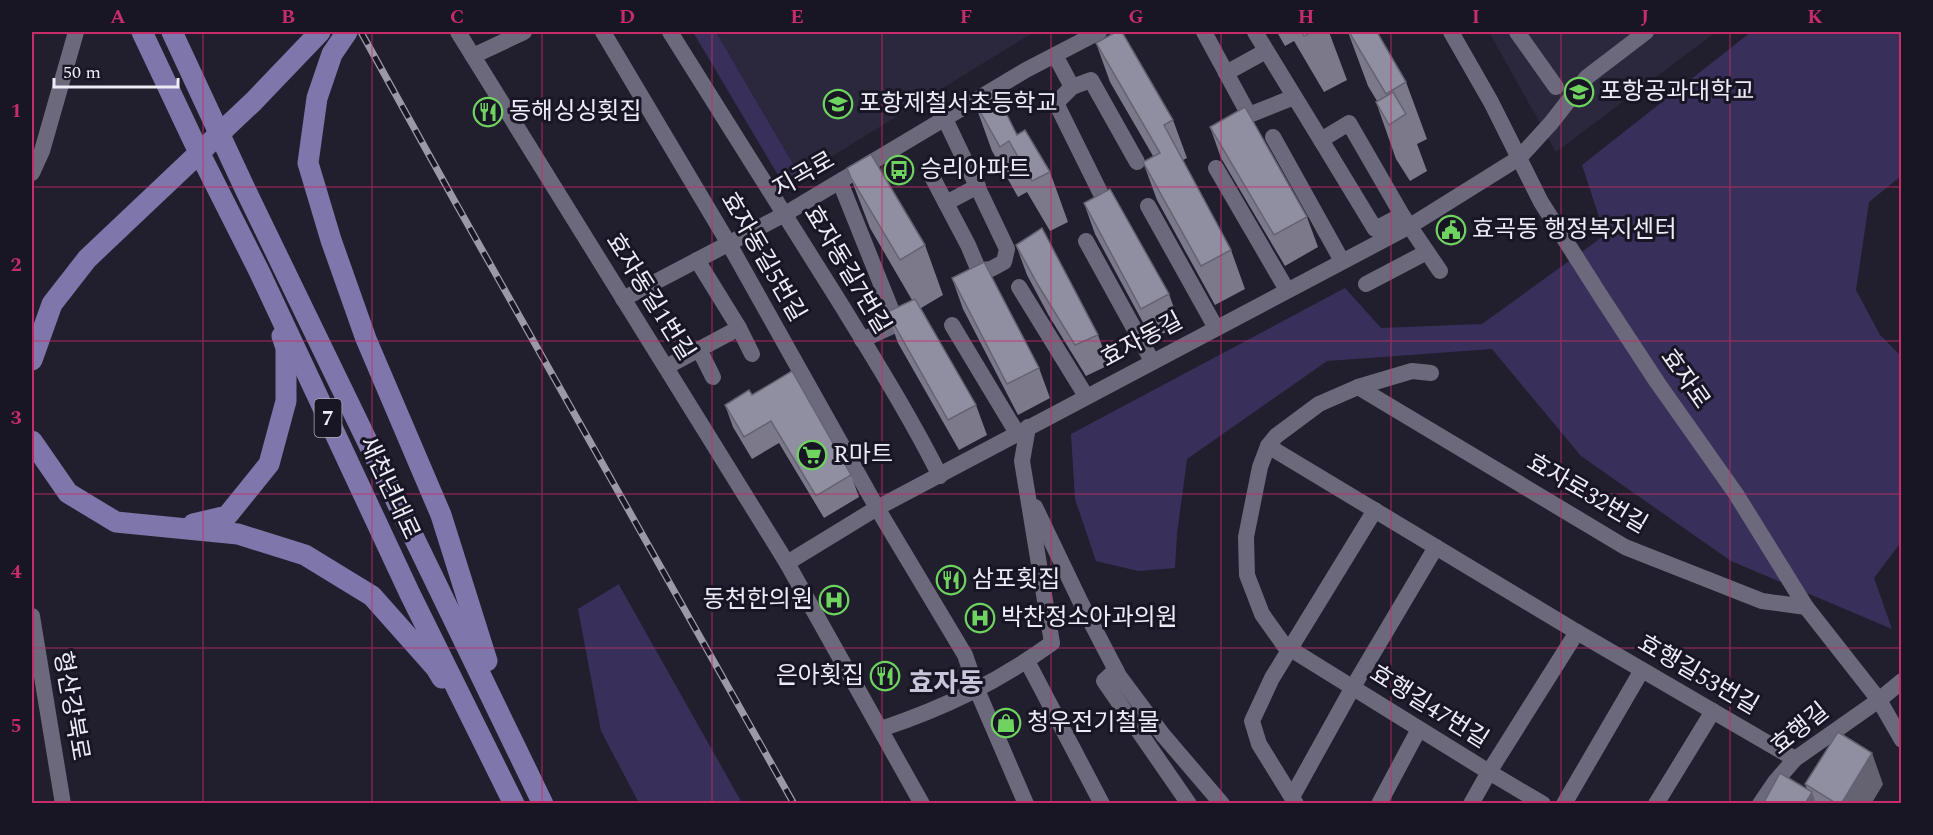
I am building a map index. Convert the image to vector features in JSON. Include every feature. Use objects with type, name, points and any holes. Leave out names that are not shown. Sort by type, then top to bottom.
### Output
[{"type":"main road","name":"새천년대로","points":[[142,32],[259,271],[410,594],[514,804]]},
{"type":"main road","name":"새천년대로","points":[[172,32],[246,191],[543,804]]},
{"type":"main road","points":[[32,360],[52,304],[87,259],[253,102],[320,32]]},
{"type":"main road","points":[[347,32],[332,54],[317,98],[308,163],[331,240],[366,339],[441,515],[511,736]]},
{"type":"main road","points":[[175,528],[227,516],[269,464],[286,401],[286,348],[259,271]]},
{"type":"main road","points":[[32,441],[68,493],[116,522],[238,534],[305,555],[372,596],[436,668],[495,762]]},
{"type":"street","points":[[32,173],[42,151],[76,32]]},
{"type":"street","name":"효자동길1번길","points":[[458,32],[787,563],[922,804]]},
{"type":"street","points":[[473,56],[524,32]]},
{"type":"street","name":"효자동길5번길","points":[[603,32],[729,244],[877,508],[965,655],[977,690],[1026,804]]},
{"type":"street","name":"효자동길7번길","points":[[670,32],[862,340],[918,433],[940,476]]},
{"type":"street","name":"지곡로","points":[[623,299],[785,214],[1055,55],[1099,32]]},
{"type":"street","points":[[1204,32],[1249,115],[1294,97]]},
{"type":"street","points":[[1255,32],[1375,229],[1406,220]]},
{"type":"street","name":"효자로","points":[[1452,32],[1491,102],[1541,202],[1602,298],[1657,382],[1736,494],[1806,607],[1879,700],[1902,740]]},
{"type":"street","points":[[1517,32],[1556,87]]},
{"type":"street","name":"효자동길","points":[[787,563],[877,508],[1342,261],[1406,220],[1519,158],[1587,78],[1646,32]]},
{"type":"street","points":[[1226,73],[1266,51]]},
{"type":"street","points":[[1055,55],[1072,87]]},
{"type":"street","points":[[1100,192],[1056,103],[1072,87],[1091,80],[1137,162]]},
{"type":"street","points":[[929,171],[979,271],[990,269],[1004,262],[1007,249],[945,119]]},
{"type":"street","points":[[1321,140],[1349,123],[1406,220],[1440,272]]},
{"type":"street","points":[[1273,136],[1342,261]]},
{"type":"street","points":[[1216,168],[1287,290]]},
{"type":"street","points":[[840,182],[897,324],[862,340]]},
{"type":"street","points":[[946,202],[978,186]]},
{"type":"street","points":[[1148,206],[1216,328]]},
{"type":"street","points":[[1086,241],[1152,361]]},
{"type":"street","points":[[1366,284],[1427,252]]},
{"type":"street","points":[[696,260],[739,328],[752,354]]},
{"type":"street","points":[[1019,287],[1086,396]]},
{"type":"street","points":[[881,729],[922,715],[977,690],[1027,661],[1052,643],[1022,461],[1023,430],[952,325]]},
{"type":"street","points":[[666,367],[739,328]]},
{"type":"street","points":[[699,349],[713,377]]},
{"type":"street","points":[[1291,648],[1284,645],[1262,614],[1247,575],[1246,537],[1260,467],[1268,446],[1276,436],[1319,404],[1358,387],[1412,371],[1431,373]]},
{"type":"street","name":"효자로32번길","points":[[1358,387],[1625,547],[1762,601],[1806,607]]},
{"type":"street","name":"효행길53번길","points":[[1268,446],[1577,632],[1795,759]]},
{"type":"street","points":[[1026,488],[1116,670],[1163,735],[1222,804]]},
{"type":"street","points":[[1294,800],[1259,744],[1252,721],[1272,678],[1375,510]]},
{"type":"street","points":[[1294,800],[1353,687],[1436,548]]},
{"type":"street","name":"형산강북로","points":[[32,616],[63,804]]},
{"type":"street","points":[[1472,804],[1489,772],[1577,632]]},
{"type":"street","name":"효행길47번길","points":[[1291,648],[1543,804]]},
{"type":"street","points":[[1027,661],[1102,804]]},
{"type":"street","points":[[1116,670],[1104,681],[1189,804]]},
{"type":"street","points":[[1564,804],[1642,670]]},
{"type":"street","name":"효행길","points":[[1760,804],[1795,759],[1879,700],[1902,681]]},
{"type":"street","points":[[1656,804],[1713,711]]},
{"type":"street","points":[[1379,804],[1419,729]]},
{"type":"shaded area","points":[[693,32],[716,32],[800,176],[785,187]]},
{"type":"shaded area","name":"포항제철서초등학교","points":[[716,32],[1034,32],[800,176]]},
{"type":"shaded area","name":"포항공과대학교","points":[[1489,32],[1716,32],[1556,152]]},
{"type":"shaded area","points":[[1751,32],[1901,32],[1901,176],[1869,202],[1856,290],[1880,335],[1901,356],[1901,542],[1874,578],[1892,629],[1731,561],[1581,456],[1492,349],[1327,361],[1187,459],[1175,568],[1138,571],[1096,561],[1075,499],[1071,434],[1345,288],[1381,328],[1482,324],[1605,235],[1582,165]]},
{"type":"shaded area","points":[[619,584],[742,803],[639,803],[601,731],[578,609]]},
{"type":"building","points":[[1116,32],[1122,32],[1173,120],[1164,125],[1231,250],[1201,266],[1143,162],[1160,153],[1096,43]]},
{"type":"building","points":[[1349,32],[1377,32],[1406,82],[1386,94]]},
{"type":"building","points":[[994,89],[1017,135],[1025,130],[1050,172],[1032,181],[1009,141],[1000,147],[974,101]]},
{"type":"building","points":[[1393,92],[1406,114],[1389,125],[1376,102]]},
{"type":"building","points":[[1245,107],[1307,217],[1274,235],[1210,127]]},
{"type":"building","points":[[871,154],[925,245],[900,260],[847,168]]},
{"type":"building","points":[[1110,189],[1169,294],[1141,309],[1084,203]]},
{"type":"building","points":[[1042,228],[1098,335],[1075,345],[1016,245]]},
{"type":"building","points":[[984,262],[1039,368],[1007,384],[952,278]]},
{"type":"building","points":[[915,299],[976,405],[948,420],[887,312]]},
{"type":"building","name":"R마트","points":[[792,371],[851,475],[816,496],[771,421],[744,437],[725,405],[749,390],[752,395]]},
{"type":"building","points":[[1838,732],[1872,753],[1841,804],[1837,804],[1805,784]]},
{"type":"building","points":[[1780,773],[1812,792],[1805,804],[1763,804]]},
{"type":"railway","points":[[361,32],[794,804]]},
{"type":"place","name":"포항공과대학교","points":[[1579,92]]},
{"type":"place","name":"포항제철서초등학교","points":[[838,104]]},
{"type":"place","name":"동해싱싱횟집","points":[[488,112]]},
{"type":"place","name":"승리아파트","points":[[899,170]]},
{"type":"place","name":"효곡동 행정복지센터","points":[[1451,230]]},
{"type":"place","name":"R마트","points":[[812,455]]},
{"type":"place","name":"삼포횟집","points":[[951,580]]},
{"type":"place","name":"동천한의원","points":[[834,600]]},
{"type":"place","name":"박찬정소아과의원","points":[[980,618]]},
{"type":"place","name":"은아횟집","points":[[885,676]]},
{"type":"place","name":"청우전기철물","points":[[1006,723]]},
{"type":"district","name":"효자동","points":[[946,684]]}]
